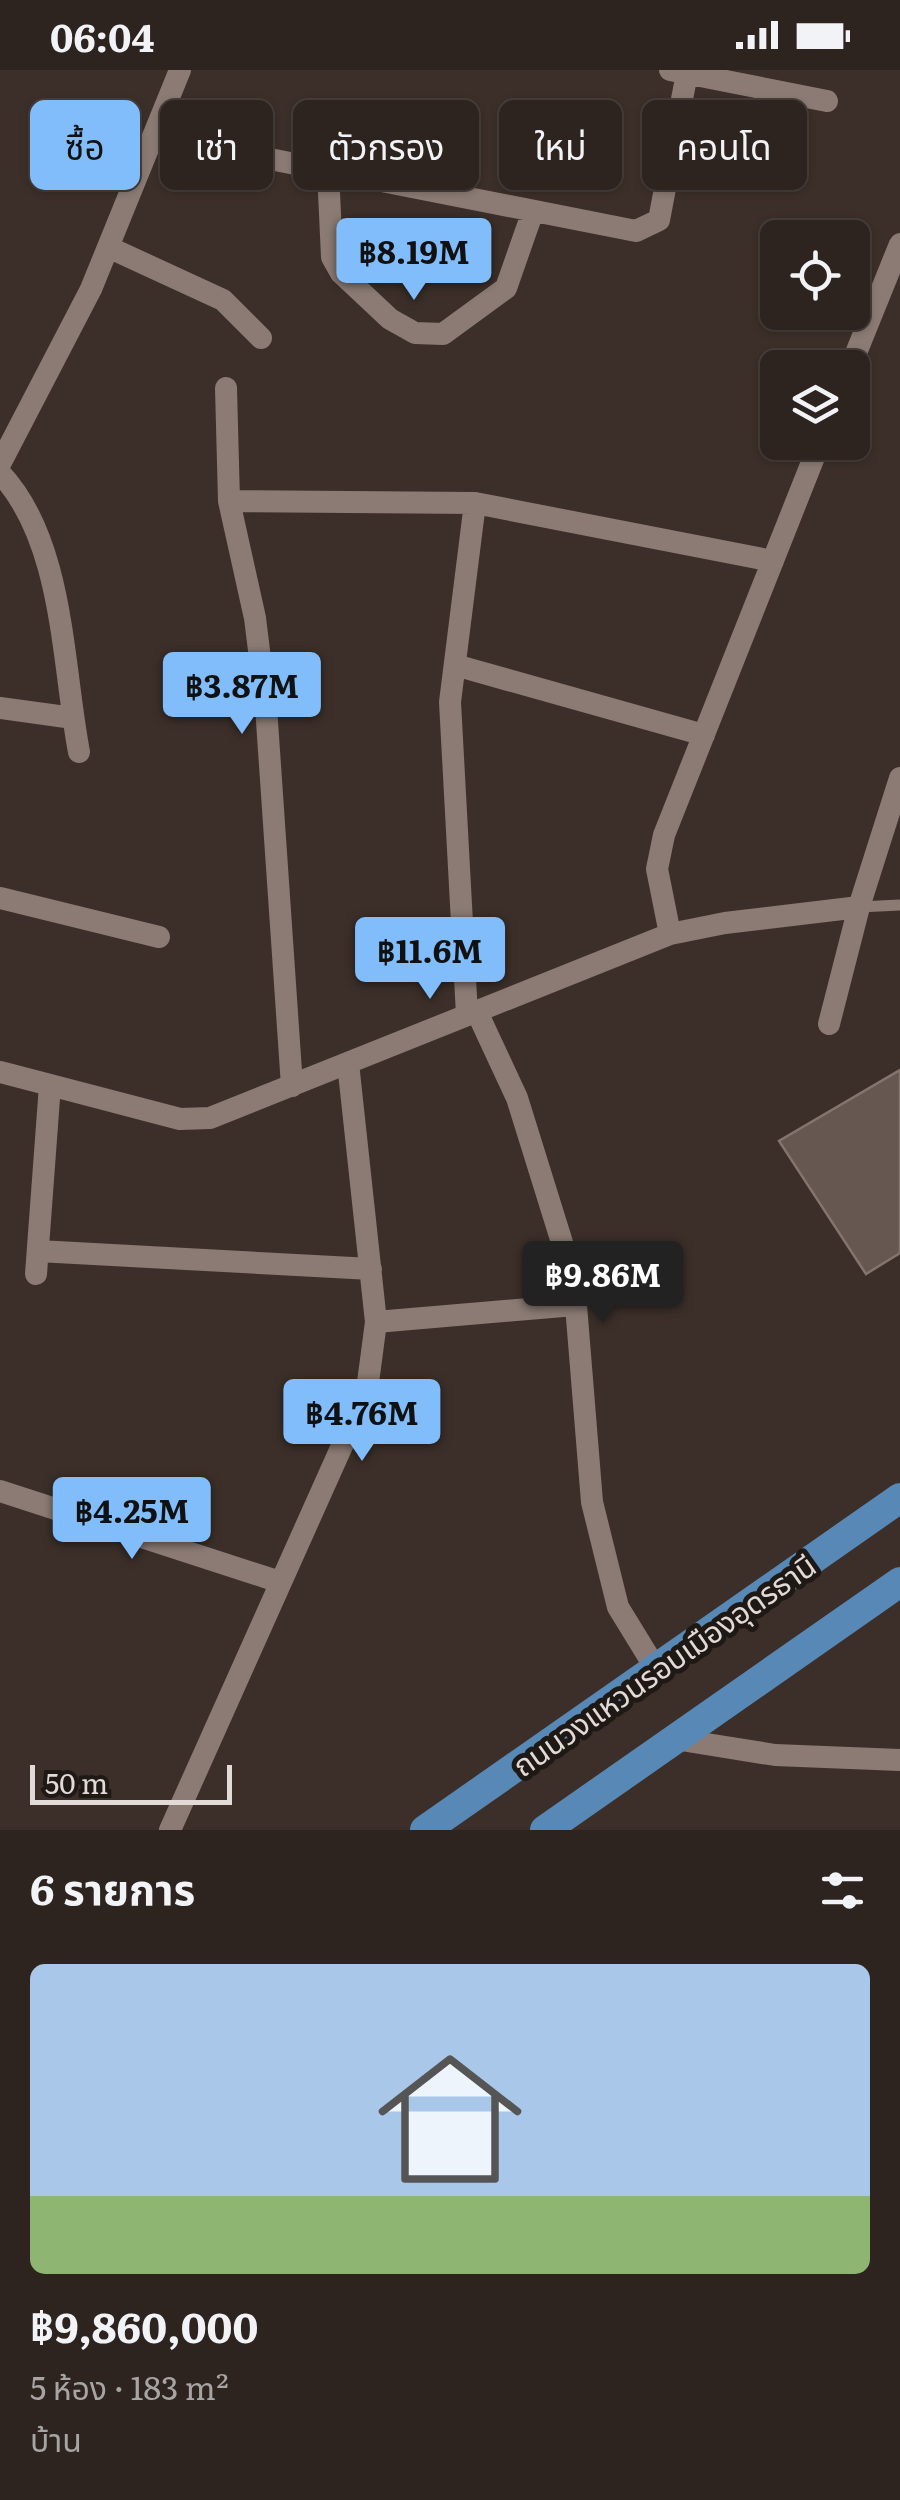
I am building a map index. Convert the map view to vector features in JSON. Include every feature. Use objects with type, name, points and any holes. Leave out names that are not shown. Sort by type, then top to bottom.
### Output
[{"type":"main road","name":"ถนนวงแหวนรอบเมืองอุดรธานี","points":[[425,1830],[900,1498]]},
{"type":"main road","points":[[546,1830],[900,1582]]},
{"type":"street","points":[[0,464],[91,288],[180,70]]},
{"type":"street","points":[[425,190],[636,232],[659,220],[678,72],[827,101]]},
{"type":"street","points":[[154,136],[293,164]]},
{"type":"street","points":[[329,190],[332,257],[341,274],[390,320],[415,333],[443,334],[506,288],[533,211]]},
{"type":"street","points":[[857,350],[900,244]]},
{"type":"street","points":[[108,247],[223,300],[261,338]]},
{"type":"street","points":[[226,388],[229,501],[255,618],[266,707],[292,1086]]},
{"type":"street","points":[[670,934],[657,869],[664,835],[813,460]]},
{"type":"street","points":[[0,472],[22,497],[44,542],[79,752]]},
{"type":"street","points":[[229,501],[475,503],[773,561]]},
{"type":"street","points":[[475,503],[450,702],[472,1014],[516,1098],[574,1281],[592,1502],[618,1607],[656,1669]]},
{"type":"street","points":[[455,666],[704,734]]},
{"type":"street","points":[[0,708],[73,718]]},
{"type":"street","points":[[830,1024],[860,907],[900,778]]},
{"type":"street","points":[[0,898],[159,937]]},
{"type":"street","points":[[0,1072],[180,1120],[210,1118],[670,934],[725,922],[860,907]]},
{"type":"street","points":[[170,1830],[367,1390],[376,1322],[348,1063]]},
{"type":"street","points":[[50,1085],[37,1262],[371,1269]]},
{"type":"street","points":[[376,1322],[575,1305]]},
{"type":"street","points":[[0,1492],[280,1582]]},
{"type":"street","points":[[675,1739],[775,1755],[900,1760]]},
{"type":"lane","points":[[860,907],[900,906]]},
{"type":"building","points":[[900,1070],[900,1253],[866,1274],[779,1141]]}]
